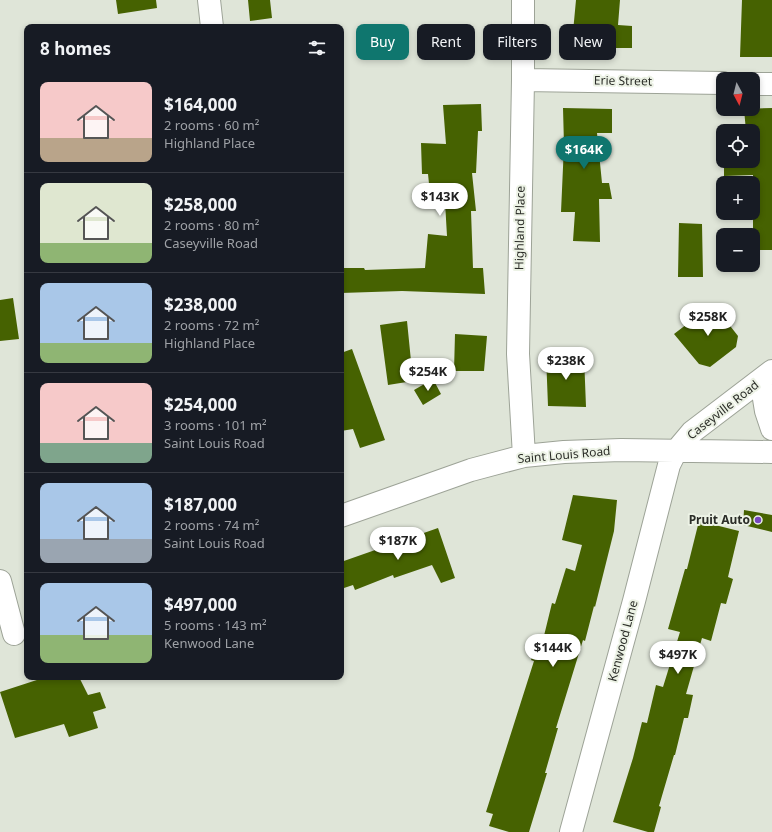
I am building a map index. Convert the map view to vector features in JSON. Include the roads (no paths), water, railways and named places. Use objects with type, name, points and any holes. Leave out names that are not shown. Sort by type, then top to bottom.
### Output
[{"type":"street","points":[[209,0],[212,24]]},
{"type":"street","name":"Highland Place","points":[[523,0],[518,354],[524,456]]},
{"type":"street","name":"Erie Street","points":[[523,80],[716,83]]},
{"type":"street","points":[[760,84],[772,84]]},
{"type":"street","points":[[766,376],[766,411],[772,429]]},
{"type":"street","name":"Caseyville Road","points":[[676,451],[692,432],[766,376]]},
{"type":"street","name":"Saint Louis Road","points":[[344,515],[472,470],[524,456],[592,451],[772,452]]},
{"type":"street","name":"Kenwood Lane","points":[[571,832],[669,466],[676,451]]},
{"type":"street","points":[[0,581],[14,634]]},
{"type":"place","name":"Pruit Auto","points":[[758,520]]}]
